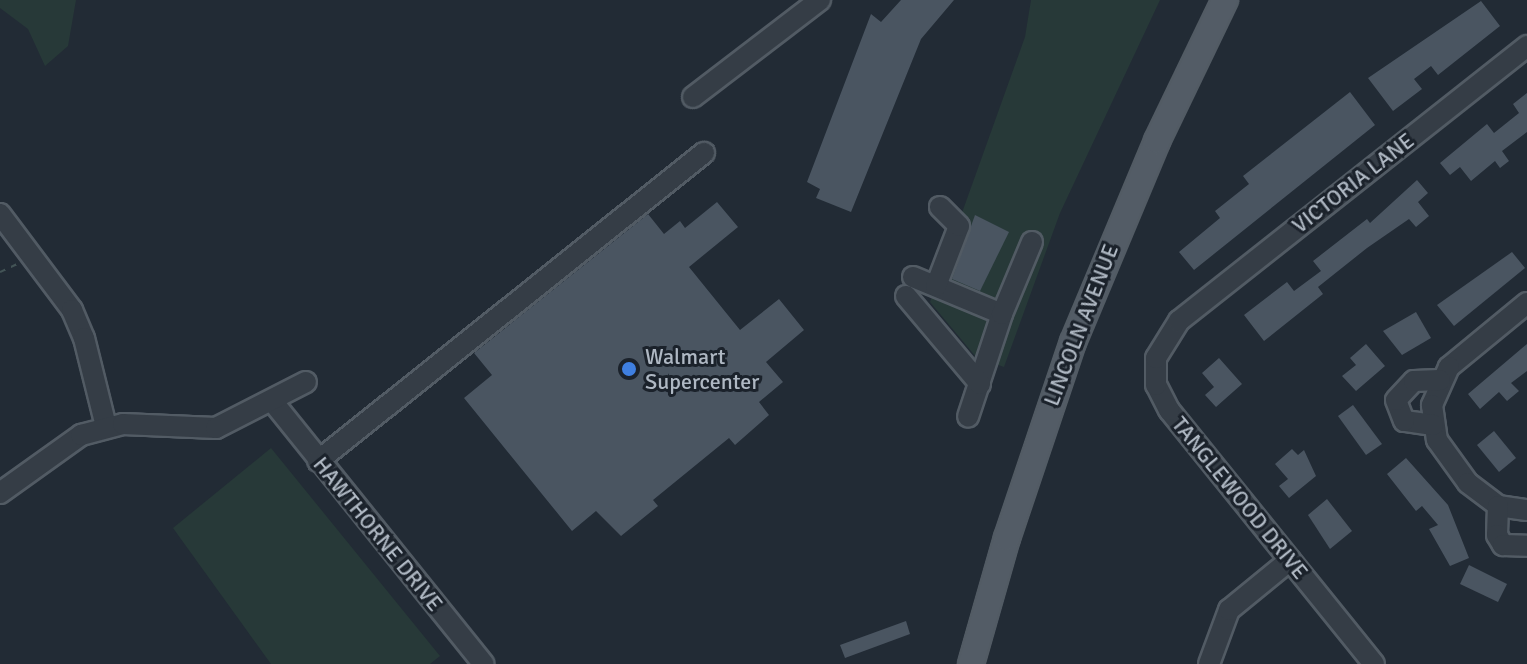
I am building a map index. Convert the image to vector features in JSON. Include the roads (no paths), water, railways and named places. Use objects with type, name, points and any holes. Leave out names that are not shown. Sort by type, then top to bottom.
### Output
[{"type":"main road","name":"LINCOLN AVENUE","points":[[971,664],[1007,538],[1073,342],[1157,141],[1225,0]]},
{"type":"street","points":[[693,97],[820,0]]},
{"type":"street","name":"VICTORIA LANE","points":[[1179,321],[1527,46]]},
{"type":"street","points":[[318,461],[704,153]]},
{"type":"street","points":[[936,286],[959,226],[940,207]]},
{"type":"street","points":[[0,214],[72,310],[106,426]]},
{"type":"street","points":[[968,417],[1002,314],[1032,242]]},
{"type":"street","points":[[980,384],[910,287],[936,286],[1002,314]]},
{"type":"street","points":[[1527,303],[1460,355],[1440,380],[1433,425],[1445,454],[1468,483],[1498,506],[1527,510]]},
{"type":"street","name":"TANGLEWOOD DRIVE","points":[[1179,321],[1156,358],[1162,399],[1374,664]]},
{"type":"street","points":[[1433,425],[1404,421],[1396,400],[1414,381],[1440,380]]},
{"type":"street","points":[[0,493],[64,444],[106,426],[216,428],[273,402],[306,382]]},
{"type":"street","name":"HAWTHORNE DRIVE","points":[[273,402],[480,663]]},
{"type":"street","points":[[1498,506],[1497,535],[1503,545],[1527,546]]},
{"type":"street","points":[[1209,664],[1229,610],[1290,560]]},
{"type":"place","name":"Walmart Supercenter","points":[[629,369]]}]
